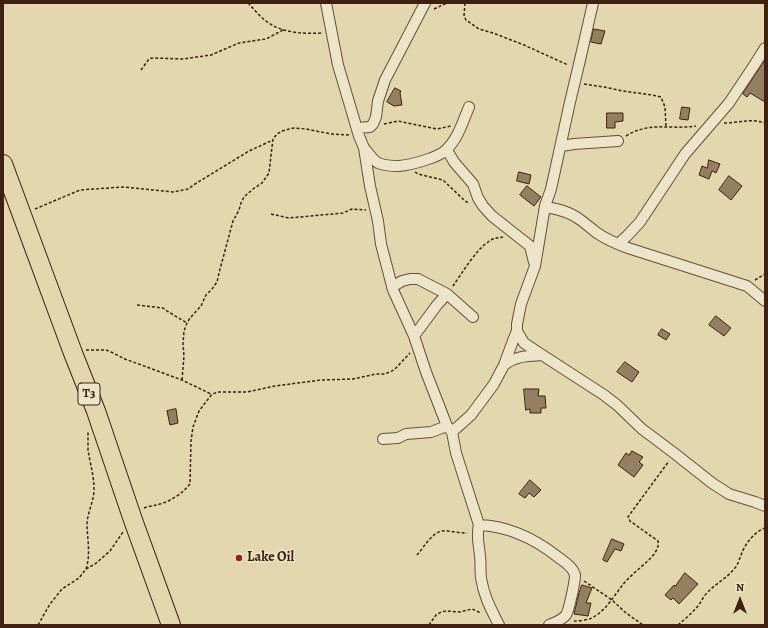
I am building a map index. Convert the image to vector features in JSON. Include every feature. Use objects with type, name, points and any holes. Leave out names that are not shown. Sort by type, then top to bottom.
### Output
[{"type":"highway","name":"T3","points":[[3,164],[96,411],[171,625]]},
{"type":"street","points":[[326,3],[344,89],[364,148],[381,244],[392,287],[416,340],[426,372],[449,429],[478,528],[481,577],[487,602],[499,625]]},
{"type":"street","points":[[358,132],[370,127],[373,124],[376,117],[379,97],[384,80],[425,3]]},
{"type":"street","points":[[383,439],[398,438],[406,434],[449,429],[471,415],[494,384],[504,365],[517,331],[521,304],[535,266],[545,207],[551,189],[593,3]]},
{"type":"street","points":[[618,244],[622,242],[637,226],[685,154],[729,103],[765,48]]},
{"type":"street","points":[[364,148],[378,163],[398,166],[440,154],[447,150],[457,136],[469,106]]},
{"type":"street","points":[[561,146],[618,140]]},
{"type":"street","points":[[447,150],[458,169],[473,184],[478,198],[483,206],[492,216],[530,246],[535,266]]},
{"type":"street","points":[[545,207],[570,212],[596,232],[618,244],[747,286],[765,301]]},
{"type":"street","points":[[392,287],[402,281],[418,279],[447,294],[473,317]]},
{"type":"street","points":[[416,340],[437,305],[447,294]]},
{"type":"street","points":[[517,331],[524,343],[608,398],[642,429],[674,452],[712,484],[729,494],[765,506]]},
{"type":"street","points":[[504,365],[517,357],[542,355]]},
{"type":"street","points":[[478,528],[492,526],[518,532],[550,551],[574,572],[575,578],[571,600],[566,615],[549,625]]},
{"type":"path","points":[[248,3],[266,21],[277,28],[292,33],[332,32]]},
{"type":"path","points":[[465,3],[464,16],[466,20],[479,29],[524,45],[578,69]]},
{"type":"path","points":[[141,70],[149,59],[152,58],[183,59],[211,55],[239,43],[266,39],[283,30]]},
{"type":"path","points":[[575,82],[661,97],[665,107],[666,126]]},
{"type":"path","points":[[618,140],[633,131],[654,127],[688,127],[712,123],[730,123],[752,120],[765,122]]},
{"type":"path","points":[[370,127],[398,121],[437,129],[462,123]]},
{"type":"path","points":[[182,380],[184,330],[187,323],[201,306],[206,295],[217,282],[233,221],[244,197],[262,183],[269,173],[273,140],[277,134],[294,128],[331,134],[358,132]]},
{"type":"path","points":[[22,214],[80,190],[123,187],[172,192],[188,190],[195,184],[249,151],[273,140]]},
{"type":"path","points":[[408,164],[412,171],[418,174],[443,180],[465,201],[472,205]]},
{"type":"path","points":[[271,214],[289,218],[343,213],[352,209],[376,210]]},
{"type":"path","points":[[447,294],[480,249],[488,242],[494,238],[516,235]]},
{"type":"path","points":[[137,305],[163,308],[187,323]]},
{"type":"path","points":[[38,625],[50,604],[62,589],[79,578],[86,569],[95,564],[110,551],[124,530],[144,508],[160,504],[170,499],[190,484],[193,427],[199,411],[212,394],[219,392],[247,392],[275,386],[321,380],[353,379],[376,374],[385,374],[394,370],[416,340]]},
{"type":"path","points":[[73,353],[84,349],[106,350],[125,359],[182,380],[212,394]]},
{"type":"path","name":"T3","points":[[86,569],[89,556],[87,522],[94,497],[94,478],[88,448],[88,425],[96,411]]},
{"type":"path","points":[[563,618],[571,621],[578,621],[591,618],[606,607],[629,577],[654,554],[658,548],[658,541],[630,521],[628,517],[658,477],[674,452]]},
{"type":"path","points":[[417,555],[438,532],[448,531],[468,533],[478,528]]},
{"type":"path","points":[[678,625],[688,618],[710,590],[734,569],[738,564],[747,543],[756,533],[765,528]]},
{"type":"path","points":[[574,572],[582,580],[612,600],[626,613],[643,625]]},
{"type":"path","points":[[429,625],[440,612],[460,612],[472,609],[484,614],[493,613]]},
{"type":"building","points":[[594,29],[605,31],[601,44],[591,42]]},
{"type":"building","points":[[765,60],[765,102],[750,93],[747,97],[743,94]]},
{"type":"building","points":[[395,88],[401,91],[402,105],[394,106],[387,102]]},
{"type":"building","points":[[682,107],[690,108],[688,120],[680,119]]},
{"type":"building","points":[[607,113],[623,113],[623,121],[615,122],[615,128],[607,128]]},
{"type":"building","points":[[709,160],[720,164],[716,173],[712,171],[709,179],[699,175],[702,166],[707,168]]},
{"type":"building","points":[[519,172],[531,175],[529,184],[517,181]]},
{"type":"building","points":[[729,176],[742,186],[731,200],[719,190]]},
{"type":"building","points":[[527,186],[541,197],[534,206],[520,195]]},
{"type":"building","points":[[716,316],[731,328],[724,336],[709,325]]},
{"type":"building","points":[[662,329],[670,334],[666,340],[658,335]]},
{"type":"building","points":[[625,362],[639,372],[632,382],[617,372]]},
{"type":"building","points":[[524,389],[539,389],[538,396],[545,396],[546,408],[541,408],[541,413],[530,413],[530,409],[526,410]]},
{"type":"building","points":[[176,409],[178,423],[170,425],[167,411]]},
{"type":"building","points":[[632,451],[643,457],[639,462],[643,465],[634,477],[618,465],[626,453],[629,455]]},
{"type":"building","points":[[530,480],[541,490],[534,497],[529,493],[525,498],[519,494]]},
{"type":"building","points":[[612,539],[624,544],[621,551],[615,549],[607,562],[603,560]]},
{"type":"building","points":[[685,573],[698,584],[679,604],[673,598],[671,600],[665,595],[674,585],[675,586]]},
{"type":"building","points":[[582,585],[592,588],[586,603],[591,603],[588,616],[574,614]]},
{"type":"place","name":"Lake Oil","points":[[239,558]]}]
